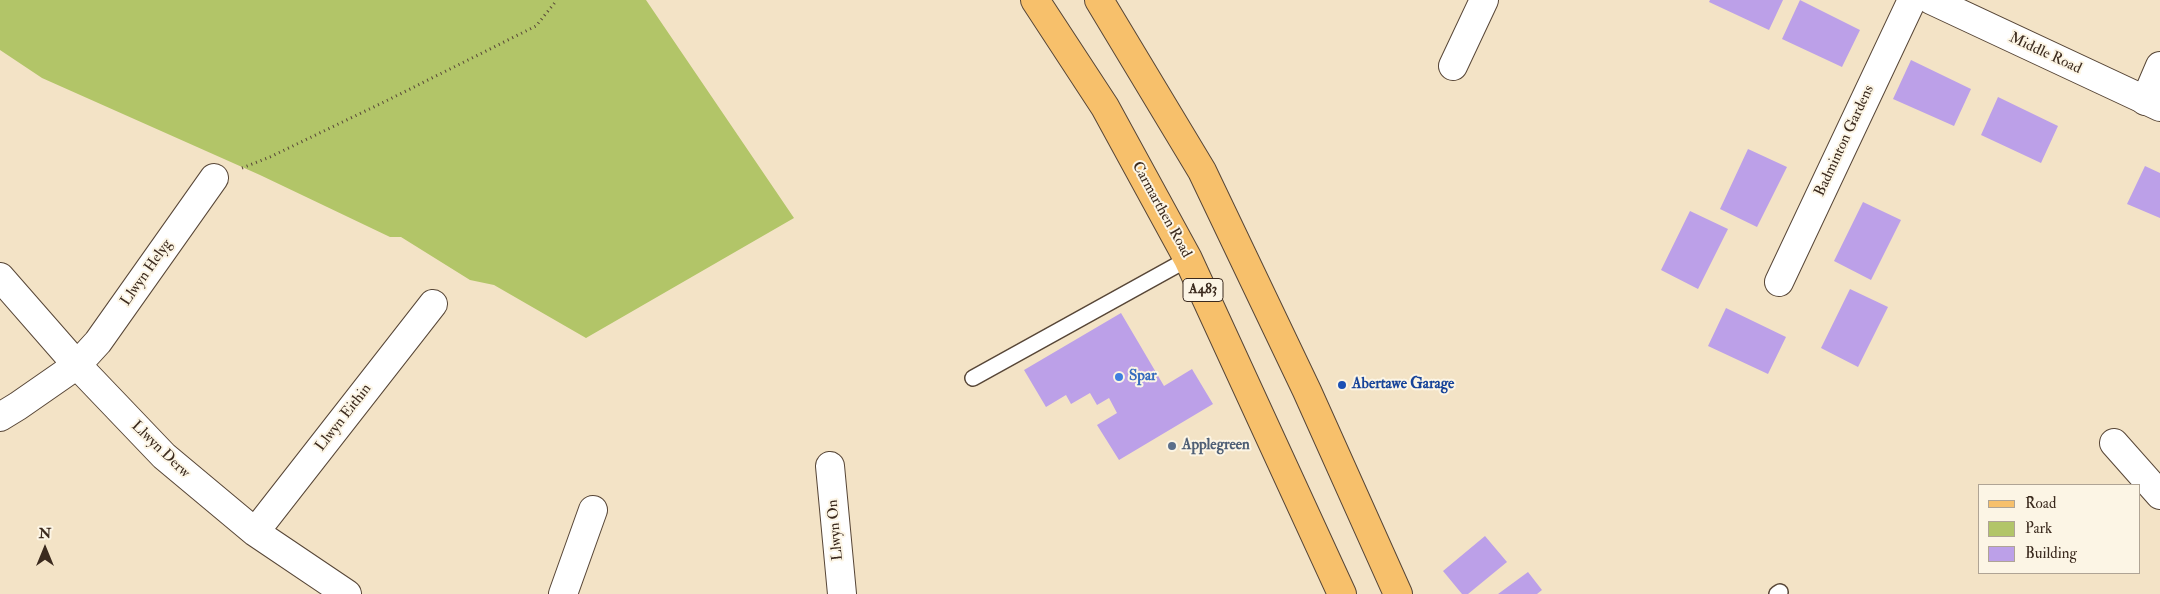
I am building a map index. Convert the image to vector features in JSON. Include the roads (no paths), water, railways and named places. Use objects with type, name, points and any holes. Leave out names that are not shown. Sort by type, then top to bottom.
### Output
[{"type":"main road","name":"Carmarthen Road","points":[[1035,0],[1105,107],[1188,259],[1342,594]]},
{"type":"main road","points":[[1099,0],[1202,171],[1307,391],[1398,594]]},
{"type":"street","points":[[1453,66],[1484,0]]},
{"type":"street","name":"Badminton Gardens","points":[[1779,282],[1912,0]]},
{"type":"street","name":"Middle Road","points":[[1931,0],[2153,104]]},
{"type":"street","points":[[2153,104],[2160,66]]},
{"type":"street","name":"Llwyn Helyg","points":[[0,416],[18,406],[77,365],[98,342],[214,178]]},
{"type":"street","name":"Llwyn Derw","points":[[0,277],[77,365],[164,456],[255,532],[347,594]]},
{"type":"street","name":"Llwyn Eithin","points":[[255,532],[433,304]]},
{"type":"street","points":[[2114,443],[2160,495]]},
{"type":"street","name":"Llwyn On","points":[[830,466],[842,594]]},
{"type":"street","points":[[563,594],[592,510]]},
{"type":"lane","points":[[973,378],[1188,259]]},
{"type":"place","name":"Spar","points":[[1119,377]]},
{"type":"place","name":"Abertawe Garage","points":[[1342,385]]},
{"type":"place","name":"Applegreen","points":[[1172,446]]}]
